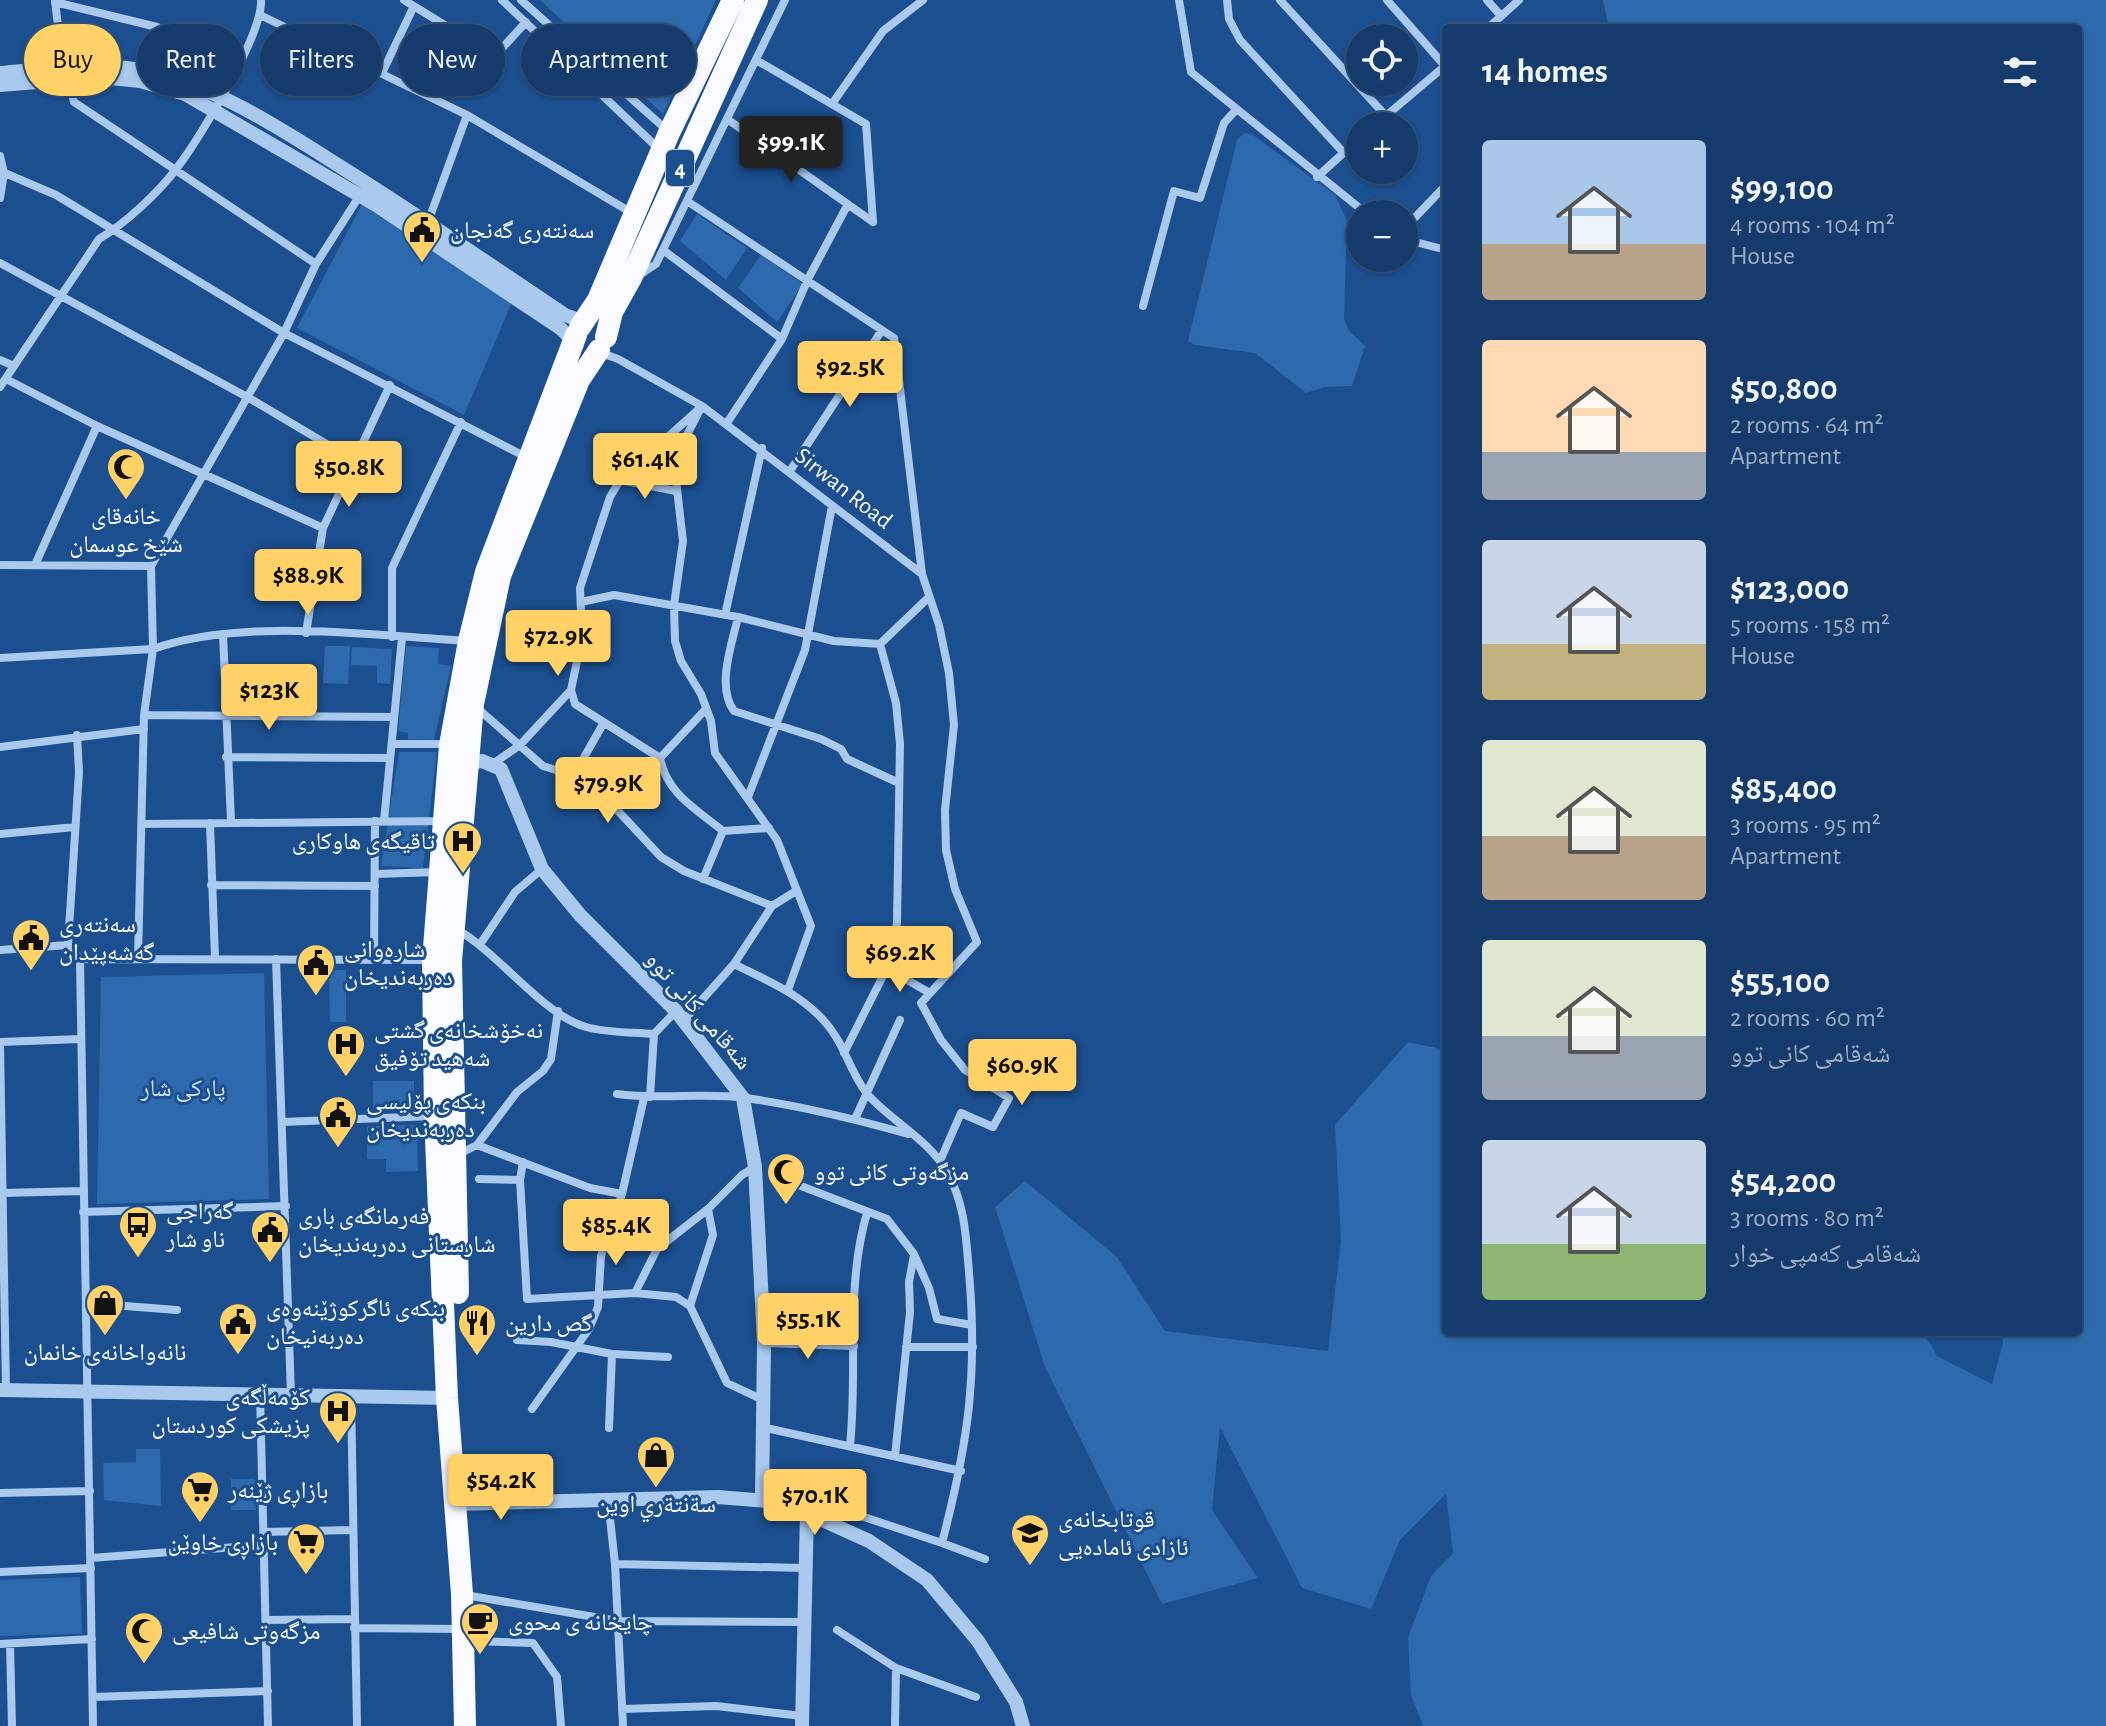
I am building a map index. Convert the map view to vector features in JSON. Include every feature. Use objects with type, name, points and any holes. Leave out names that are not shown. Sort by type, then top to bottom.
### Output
[{"type":"highway","name":"4","points":[[465,1726],[471,1596],[447,1398],[435,1116],[442,960],[454,928],[473,704],[500,576],[579,380],[591,340],[593,311],[733,0]]},
{"type":"highway","name":"4","points":[[477,1726],[467,1635],[460,1504],[454,1156],[442,960],[440,872],[450,745],[469,641],[486,572],[527,457],[591,340],[612,312],[631,278],[757,0]]},
{"type":"street","points":[[261,0],[262,16],[218,102],[176,169],[113,230],[99,239],[3,383],[323,528]]},
{"type":"street","points":[[404,0],[495,56],[526,22]]},
{"type":"street","points":[[502,0],[666,143]]},
{"type":"street","points":[[521,0],[666,143]]},
{"type":"street","points":[[631,278],[639,279],[651,270],[663,250],[785,0]]},
{"type":"street","points":[[832,104],[883,31],[923,0]]},
{"type":"street","points":[[1179,0],[1191,72],[1235,111],[1348,200]]},
{"type":"street","points":[[1227,0],[1229,19],[1240,40],[1343,152]]},
{"type":"street","points":[[1280,0],[1382,112]]},
{"type":"street","points":[[1387,0],[1442,62]]},
{"type":"street","points":[[1487,0],[1501,16]]},
{"type":"street","points":[[1492,24],[1519,0]]},
{"type":"street","points":[[58,24],[55,1],[145,24]]},
{"type":"street","points":[[414,6],[382,73],[467,115],[637,216]]},
{"type":"street","points":[[262,16],[279,24]]},
{"type":"street","points":[[727,119],[873,222],[866,124],[756,60]]},
{"type":"street","points":[[1391,112],[1442,69]]},
{"type":"street","points":[[0,73],[24,73]]},
{"type":"street","points":[[121,79],[140,81],[218,102],[428,222],[565,315],[591,340]]},
{"type":"street","points":[[0,85],[24,81]]},
{"type":"street","points":[[72,96],[74,102],[316,264]]},
{"type":"street","points":[[218,102],[591,340]]},
{"type":"street","points":[[1143,306],[1174,191],[1200,198],[1224,123],[1235,111]]},
{"type":"street","points":[[428,222],[467,115]]},
{"type":"street","points":[[1317,177],[1346,150]]},
{"type":"street","points":[[0,156],[0,198]]},
{"type":"street","points":[[2,172],[56,195],[284,333],[527,457]]},
{"type":"street","points":[[1418,214],[1442,189]]},
{"type":"street","points":[[138,958],[144,715],[153,649],[151,566],[249,398],[316,264],[360,195]]},
{"type":"street","points":[[687,201],[894,338],[922,574],[949,673],[954,725],[945,810],[946,850],[955,889],[977,942],[921,1003],[941,1040],[965,1070],[1009,1098],[993,1127],[961,1113],[940,1161]]},
{"type":"street","points":[[727,423],[782,339],[808,279],[848,204]]},
{"type":"street","points":[[1418,243],[1442,249]]},
{"type":"street","points":[[663,250],[782,339]]},
{"type":"street","points":[[0,263],[249,398],[355,461]]},
{"type":"street","points":[[790,471],[882,330]]},
{"type":"street","name":"Sirwan Road","points":[[591,340],[727,423],[922,574]]},
{"type":"street","points":[[0,360],[14,366]]},
{"type":"street","points":[[306,633],[323,528],[390,385]]},
{"type":"street","points":[[702,406],[620,480],[610,497],[580,588],[582,637],[571,690],[575,704],[660,758],[664,778],[681,798],[723,831],[769,828]]},
{"type":"street","points":[[702,406],[678,452],[676,491],[683,541],[674,605],[675,641],[706,709],[715,753],[769,828],[811,926],[788,990]]},
{"type":"street","points":[[392,637],[392,568],[461,422]]},
{"type":"street","points":[[35,565],[97,426]]},
{"type":"street","points":[[725,615],[762,448]]},
{"type":"street","points":[[620,480],[676,491]]},
{"type":"street","points":[[748,797],[805,650],[832,506]]},
{"type":"street","points":[[0,565],[151,566]]},
{"type":"street","points":[[581,602],[614,595],[738,617],[834,641],[880,644],[929,597]]},
{"type":"street","points":[[738,617],[728,665],[727,702],[734,711],[821,739],[841,749],[847,759],[899,783]]},
{"type":"street","points":[[0,658],[153,649],[223,634],[306,633],[469,641]]},
{"type":"street","points":[[223,634],[231,822]]},
{"type":"street","points":[[374,959],[375,874],[402,638]]},
{"type":"street","points":[[844,1053],[887,968],[898,909],[896,703],[880,644]]},
{"type":"street","points":[[467,764],[494,763],[520,745],[571,690]]},
{"type":"street","points":[[473,704],[543,766],[556,770],[566,764],[578,768],[661,857],[703,879],[772,906]]},
{"type":"street","points":[[660,758],[706,709]]},
{"type":"street","points":[[144,715],[394,717]]},
{"type":"street","points":[[578,768],[603,724]]},
{"type":"street","points":[[0,747],[144,729]]},
{"type":"street","points":[[77,735],[68,945],[80,959],[93,1726]]},
{"type":"street","points":[[392,744],[450,745]]},
{"type":"street","points":[[226,757],[390,758]]},
{"type":"street","name":"شەقامی کانی توو","points":[[494,763],[501,769],[542,869],[580,915],[680,1015],[743,1098],[755,1167],[764,1343],[766,1428],[762,1499]]},
{"type":"street","points":[[143,824],[444,821]]},
{"type":"street","points":[[210,823],[215,958]]},
{"type":"street","points":[[0,834],[75,827]]},
{"type":"street","points":[[703,879],[723,831]]},
{"type":"street","points":[[481,943],[515,892],[542,869]]},
{"type":"street","points":[[375,874],[440,872]]},
{"type":"street","points":[[211,885],[375,886]]},
{"type":"street","points":[[454,928],[481,943],[558,1011],[589,1028],[654,1034],[680,1015],[734,964],[772,906],[796,891]]},
{"type":"street","points":[[0,950],[68,945]]},
{"type":"street","points":[[80,959],[442,960]]},
{"type":"street","points":[[276,959],[291,1395]]},
{"type":"street","points":[[734,964],[788,990],[830,1027],[868,1095],[940,1161],[961,1205],[973,1347],[970,1418],[961,1471],[942,1543]]},
{"type":"street","points":[[887,968],[928,992]]},
{"type":"street","points":[[454,1156],[477,1145],[517,1092],[543,1071],[551,1059],[558,1011]]},
{"type":"street","points":[[855,1119],[900,1020]]},
{"type":"street","points":[[532,1409],[589,1329],[600,1296],[601,1256],[622,1194],[647,1098],[654,1034]]},
{"type":"street","points":[[81,1039],[0,1044],[3,1390],[447,1398]]},
{"type":"street","points":[[617,1094],[647,1098],[743,1098],[855,1119],[910,1134]]},
{"type":"street","points":[[282,1122],[435,1116]]},
{"type":"street","points":[[477,1145],[590,1188],[622,1194]]},
{"type":"street","points":[[523,1162],[520,1180],[527,1299],[635,1293],[676,1297],[690,1306],[727,1383],[765,1402]]},
{"type":"street","points":[[635,1293],[657,1249],[755,1167]]},
{"type":"street","points":[[479,1179],[520,1180]]},
{"type":"street","points":[[793,1183],[887,1219],[914,1254],[929,1288],[937,1319],[972,1325]]},
{"type":"street","points":[[1,1188],[83,1191]]},
{"type":"street","points":[[83,1212],[286,1206]]},
{"type":"street","points":[[690,1306],[713,1235],[708,1209]]},
{"type":"street","points":[[850,1446],[855,1396],[858,1244],[867,1213]]},
{"type":"street","points":[[895,1456],[914,1254]]},
{"type":"street","points":[[86,1303],[177,1310]]},
{"type":"street","points":[[517,1340],[551,1342],[574,1349],[612,1354],[668,1357]]},
{"type":"street","points":[[764,1343],[854,1346]]},
{"type":"street","points":[[906,1347],[973,1347]]},
{"type":"street","points":[[609,1428],[612,1354]]},
{"type":"street","points":[[260,1394],[268,1726]]},
{"type":"street","points":[[351,1396],[357,1726]]},
{"type":"street","points":[[766,1428],[961,1471]]},
{"type":"street","points":[[0,1493],[90,1491]]},
{"type":"street","points":[[460,1504],[762,1499],[825,1506],[985,1559]]},
{"type":"street","points":[[608,1500],[615,1564],[623,1726]]},
{"type":"street","points":[[778,1502],[869,1541],[910,1566],[934,1587],[983,1649],[1016,1702],[1023,1726]]},
{"type":"street","points":[[622,1709],[716,1706],[802,1721],[807,1513]]},
{"type":"street","points":[[264,1532],[353,1530]]},
{"type":"street","points":[[0,1572],[264,1545]]},
{"type":"street","points":[[615,1564],[804,1568]]},
{"type":"street","points":[[471,1596],[618,1621],[802,1622]]},
{"type":"street","points":[[266,1620],[354,1623],[533,1643],[557,1677],[561,1726]]},
{"type":"street","points":[[837,1630],[896,1668],[976,1697]]},
{"type":"street","points":[[12,1726],[5,1644],[92,1639]]},
{"type":"street","points":[[895,1726],[896,1668]]},
{"type":"street","points":[[93,1697],[268,1691]]},
{"type":"green space","points":[[540,0],[716,0],[696,43],[696,24],[566,24]]},
{"type":"green space","points":[[1603,0],[2106,0],[2106,1726],[1423,1726],[1411,1695],[1408,1638],[1431,1576],[1453,1553],[1446,1494],[1400,1540],[1371,1609],[1302,1588],[1220,1427],[1212,1510],[1258,1578],[1162,1604],[1045,1367],[995,1207],[1025,1181],[1117,1257],[1165,1331],[1328,1351],[1341,1241],[1335,1125],[1408,1042],[1442,1049],[1442,1336],[1925,1336],[1937,1356],[1992,1384],[2003,1343],[2002,1336],[2082,1336],[2082,24],[1608,24]]},
{"type":"green space","points":[[644,96],[671,96],[663,114]]},
{"type":"green space","points":[[1244,133],[1253,135],[1335,195],[1346,219],[1344,319],[1349,331],[1365,346],[1352,386],[1325,387],[1306,393],[1255,353],[1195,345],[1188,341],[1237,140]]},
{"type":"green space","points":[[362,204],[512,302],[464,415],[297,328]]},
{"type":"green space","points":[[697,214],[747,248],[726,280],[680,241]]},
{"type":"green space","points":[[761,255],[803,284],[777,322],[738,288]]},
{"type":"green space","points":[[325,646],[350,646],[348,684],[323,683]]},
{"type":"green space","points":[[406,646],[439,648],[438,664],[451,666],[434,740],[408,739],[408,733],[398,731]]},
{"type":"green space","points":[[352,647],[392,649],[390,684],[377,683],[377,666],[351,665]]},
{"type":"green space","points":[[399,752],[437,752],[423,868],[381,866]]},
{"type":"green space","points":[[329,970],[346,970],[346,1022],[330,1022]]},
{"type":"green space","name":"پاركى شار","points":[[264,973],[269,1199],[97,1204],[101,977]]},
{"type":"green space","points":[[373,1081],[414,1081],[414,1108],[373,1109]]},
{"type":"green space","points":[[417,1125],[418,1171],[386,1172],[386,1159],[367,1159],[367,1126]]},
{"type":"green space","points":[[136,1449],[160,1449],[161,1506],[104,1500],[103,1463],[136,1462]]},
{"type":"green space","points":[[231,1479],[255,1479],[256,1510],[231,1510]]},
{"type":"green space","points":[[80,1577],[82,1634],[0,1636],[0,1580]]},
{"type":"place","name":"سەنتەری گەنجان","points":[[422,264]]},
{"type":"place","name":"خانەقای شێخ عوسمان","points":[[126,501]]},
{"type":"place","name":"تاقیگەی هاوکاری","points":[[463,875]]},
{"type":"place","name":"سەنتەری گەشەپێدان","points":[[31,972]]},
{"type":"place","name":"شارەوانی دەربەندیخان","points":[[316,997]]},
{"type":"place","name":"نەخۆشخانەی گشتی شەهید تۆفیق","points":[[346,1078]]},
{"type":"place","name":"بنکەی پۆلیسی دەربەندیخان","points":[[338,1149]]},
{"type":"place","name":"مزگەوتی کانی توو","points":[[786,1206]]},
{"type":"place","name":"گەراجی ناو شار","points":[[138,1259]]},
{"type":"place","name":"فەرمانگەی باری شارستانی دەربەندیخان","points":[[270,1264]]},
{"type":"place","name":"نانەواخانەی خانمان","points":[[105,1337]]},
{"type":"place","name":"بنکەی ئاگرکوژێنەوەی دەربەنیخان","points":[[238,1356]]},
{"type":"place","name":"گص دارین","points":[[477,1357]]},
{"type":"place","name":"كۆمەڵگەی پزیشكی كوردستان","points":[[338,1445]]},
{"type":"place","name":"سةنتةري اوين","points":[[656,1489]]},
{"type":"place","name":"بازاڕی ژێنەر","points":[[200,1524]]},
{"type":"place","name":"قوتابخانەی ئازادی ئامادەیی","points":[[1030,1567]]},
{"type":"place","name":"بازاڕی خاوێن","points":[[306,1576]]},
{"type":"place","name":"چايخانه ى محوى","points":[[480,1656]]},
{"type":"place","name":"مزگەوتی شافیعی","points":[[144,1665]]}]
